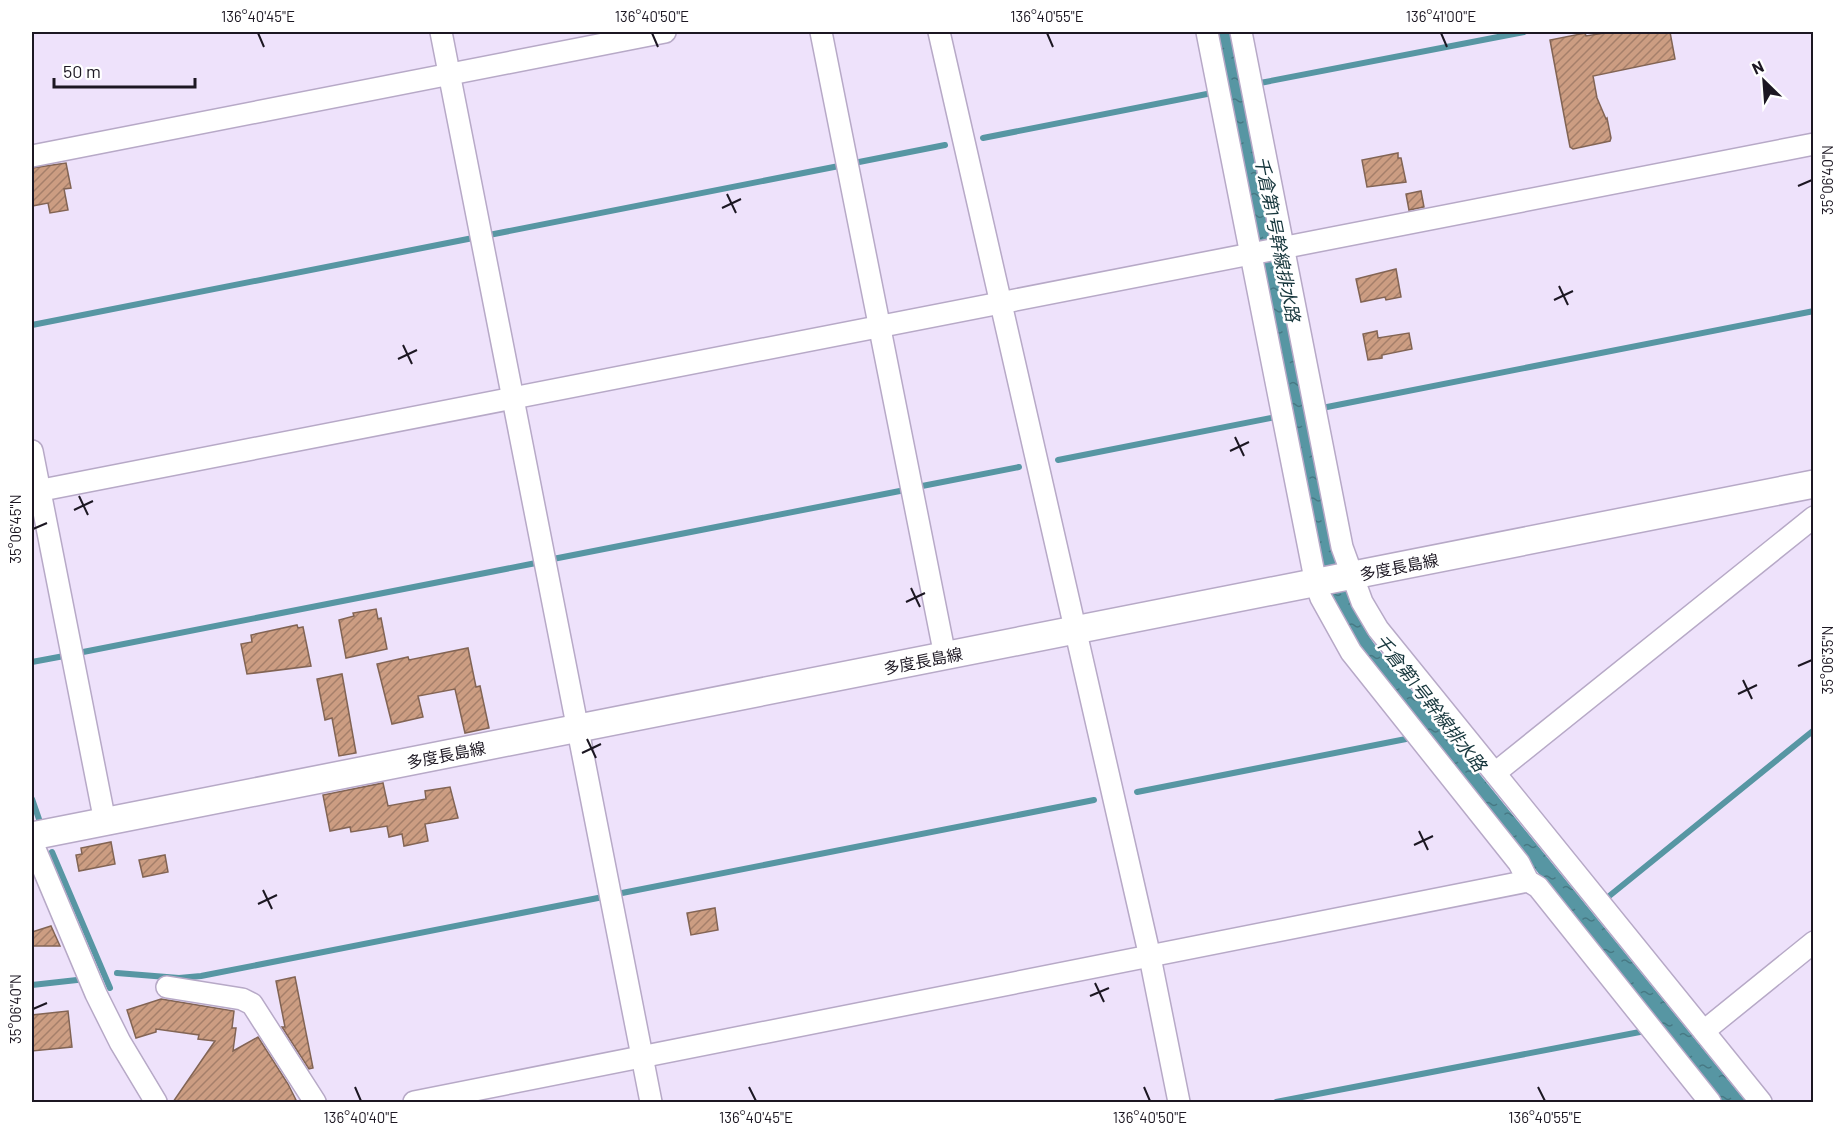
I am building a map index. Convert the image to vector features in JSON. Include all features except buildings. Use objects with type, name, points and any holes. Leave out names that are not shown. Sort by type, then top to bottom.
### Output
[{"type":"main road","name":"多度長島線","points":[[32,836],[1814,484]]},
{"type":"street","points":[[441,32],[651,1102]]},
{"type":"street","points":[[32,156],[665,32]]},
{"type":"street","points":[[821,32],[945,656]]},
{"type":"street","points":[[939,32],[1150,957],[1179,1102]]},
{"type":"street","points":[[1207,32],[1254,254],[1334,580],[1362,602],[1378,628],[1761,1102]]},
{"type":"street","points":[[1241,32],[1281,249],[1342,547],[1326,608],[1351,652],[1519,863],[1528,882]]},
{"type":"street","points":[[35,491],[1814,144]]},
{"type":"street","points":[[32,451],[35,491],[105,822]]},
{"type":"street","points":[[1495,773],[1814,517]]},
{"type":"street","points":[[32,842],[96,994],[120,1042],[156,1102]]},
{"type":"street","points":[[414,1102],[1528,882],[1538,887],[1710,1102]]},
{"type":"street","points":[[1704,1031],[1814,942]]},
{"type":"street","points":[[166,987],[242,999],[252,1004],[315,1102]]},
{"type":"water","points":[[1215,32],[1230,32],[1332,551],[1358,618],[1382,654],[1746,1102],[1723,1102],[1364,657],[1346,629],[1324,581]]},
{"type":"waterway","points":[[1260,83],[1524,32]]},
{"type":"waterway","points":[[983,138],[1212,93]]},
{"type":"waterway","points":[[854,163],[945,145]]},
{"type":"waterway","points":[[489,235],[844,165]]},
{"type":"waterway","points":[[32,325],[473,238]]},
{"type":"waterway","points":[[1322,408],[1814,311]]},
{"type":"waterway","points":[[1058,460],[1276,417]]},
{"type":"waterway","points":[[917,487],[1019,467]]},
{"type":"waterway","points":[[553,559],[905,490]]},
{"type":"waterway","points":[[78,653],[536,563]]},
{"type":"waterway","points":[[32,662],[64,656]]},
{"type":"waterway","points":[[1608,897],[1814,730]]},
{"type":"waterway","points":[[1137,792],[1406,739]]},
{"type":"waterway","points":[[32,799],[40,822]]},
{"type":"waterway","points":[[617,894],[1094,800]]},
{"type":"waterway","points":[[52,852],[110,988]]},
{"type":"waterway","points":[[117,973],[179,978],[201,976],[603,897]]},
{"type":"waterway","points":[[32,985],[77,980]]},
{"type":"waterway","points":[[1276,1102],[1645,1031]]},
{"type":"water label","name":"千倉第1号幹線排水路","points":[[1277,239]]},
{"type":"water label","name":"千倉第1号幹線排水路","points":[[1430,703]]}]
